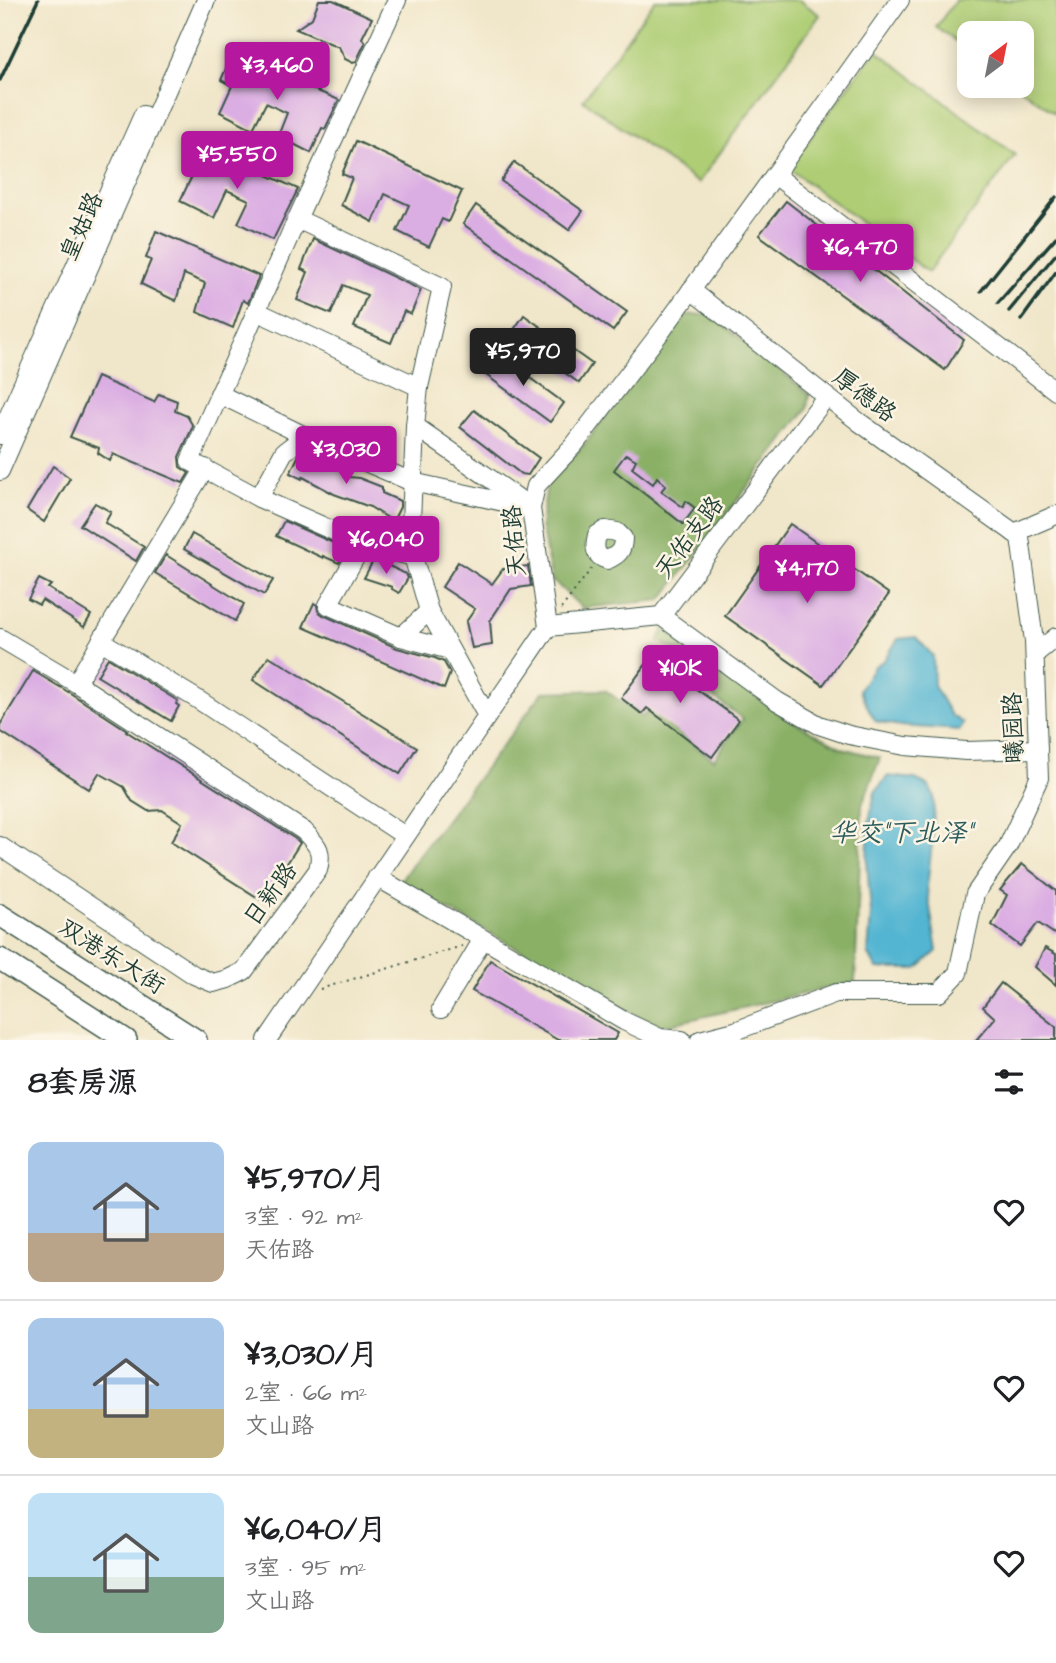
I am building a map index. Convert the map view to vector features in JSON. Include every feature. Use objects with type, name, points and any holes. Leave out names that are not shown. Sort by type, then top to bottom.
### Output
[{"type":"main road","name":"双港东大街","points":[[0,915],[196,1040]]},
{"type":"main road","points":[[0,958],[126,1040]]},
{"type":"street","name":"皇姑路","points":[[0,435],[194,0]]},
{"type":"street","name":"皇姑路","points":[[0,471],[206,0]]},
{"type":"street","points":[[397,0],[190,461],[259,498],[363,544],[414,557]]},
{"type":"street","name":"天佑路","points":[[548,627],[531,508],[536,486],[574,445],[691,290],[900,0]]},
{"type":"street","points":[[775,175],[1056,391]]},
{"type":"street","points":[[297,219],[442,287],[419,387],[410,545],[429,611],[487,716]]},
{"type":"street","name":"厚德路","points":[[691,290],[826,397],[1014,533]]},
{"type":"street","points":[[256,311],[419,387]]},
{"type":"street","points":[[219,394],[305,436],[412,482],[531,508]]},
{"type":"street","name":"天佑支路","points":[[548,627],[661,616],[826,397]]},
{"type":"street","points":[[415,426],[531,508]]},
{"type":"street","points":[[259,498],[284,452],[305,436]]},
{"type":"street","points":[[76,683],[205,468]]},
{"type":"street","points":[[1014,533],[1056,515]]},
{"type":"street","name":"曦园路","points":[[700,1040],[735,1031],[836,993],[939,993],[958,973],[975,894],[1008,845],[1039,778],[1035,654],[1020,537],[1014,533]]},
{"type":"street","points":[[363,544],[328,605],[401,637],[450,650]]},
{"type":"street","points":[[401,637],[429,611]]},
{"type":"street","points":[[661,616],[778,701],[819,725],[849,735],[905,746],[966,751],[1038,749]]},
{"type":"street","points":[[270,1036],[548,627]]},
{"type":"street","points":[[1035,654],[1056,637]]},
{"type":"street","name":"日新路","points":[[0,638],[76,683],[304,831],[315,843],[321,857],[318,870],[244,971],[212,983],[194,975],[0,846]]},
{"type":"street","points":[[101,641],[197,699],[405,836]]},
{"type":"street","points":[[377,877],[624,1021],[660,1038],[681,1040]]},
{"type":"street","points":[[441,1009],[483,939]]},
{"type":"path","points":[[548,627],[600,557]]},
{"type":"path","points":[[321,989],[483,939]]},
{"type":"green space","points":[[655,0],[799,0],[820,15],[698,183],[583,100]]},
{"type":"green space","points":[[956,0],[1056,0],[1056,114],[1034,98],[1034,21],[957,21],[957,42],[936,27]]},
{"type":"green space","points":[[876,50],[1015,155],[928,272],[788,168]]},
{"type":"green space","points":[[710,314],[809,394],[807,409],[661,600],[582,608],[552,581],[541,525],[547,484],[583,446],[684,315]]},
{"type":"green space","points":[[664,628],[781,715],[842,748],[880,758],[862,805],[855,982],[658,1027],[399,882],[543,692],[605,690],[642,717],[647,712],[714,759],[743,719],[684,675],[696,662],[658,641]]},
{"type":"water","points":[[916,637],[933,656],[934,686],[951,715],[963,723],[960,730],[900,726],[875,721],[859,690],[898,639]]},
{"type":"water","name":"华交“下北泽”","points":[[888,776],[915,779],[928,785],[934,796],[927,888],[937,951],[917,969],[877,969],[868,953],[871,913],[867,863],[869,821],[875,792]]},
{"type":"building","points":[[319,0],[333,0],[372,18],[362,38],[365,43],[356,62],[345,59],[339,47],[296,29],[312,18]]},
{"type":"building","points":[[232,55],[339,100],[311,153],[278,136],[287,113],[266,103],[253,129],[220,112],[232,86],[221,80]]},
{"type":"building","points":[[356,141],[462,191],[448,222],[442,219],[429,247],[397,231],[409,205],[385,194],[373,222],[341,205],[352,178],[342,174]]},
{"type":"building","points":[[197,144],[298,189],[273,240],[238,223],[249,200],[227,190],[214,218],[180,201],[193,174],[185,170]]},
{"type":"building","points":[[514,162],[583,211],[569,230],[501,181]]},
{"type":"building","points":[[786,201],[964,340],[945,370],[759,235]]},
{"type":"building","points":[[476,205],[627,312],[613,331],[463,224]]},
{"type":"building","points":[[156,231],[259,276],[248,303],[243,300],[233,328],[197,312],[205,283],[184,274],[176,301],[141,284],[151,260],[146,258]]},
{"type":"building","points":[[313,239],[421,290],[411,314],[404,311],[391,343],[354,327],[367,295],[343,285],[331,314],[297,300],[308,272],[301,269]]},
{"type":"building","points":[[524,315],[592,364],[579,383],[511,334]]},
{"type":"building","points":[[496,353],[564,403],[550,422],[482,372]]},
{"type":"building","points":[[97,377],[154,402],[159,394],[177,401],[175,411],[187,416],[193,426],[179,457],[180,467],[189,473],[183,483],[113,454],[110,461],[98,453],[99,448],[70,437]]},
{"type":"building","points":[[474,410],[539,458],[528,475],[521,474],[460,427]]},
{"type":"building","points":[[626,454],[636,460],[632,468],[653,484],[657,477],[666,485],[661,491],[683,507],[686,501],[695,508],[683,524],[614,470]]},
{"type":"building","points":[[299,455],[314,458],[318,464],[328,463],[346,471],[349,477],[382,487],[382,493],[400,501],[393,521],[370,507],[334,494],[290,473]]},
{"type":"building","points":[[53,466],[70,478],[44,522],[27,510]]},
{"type":"building","points":[[95,503],[111,512],[105,523],[144,547],[136,561],[80,525]]},
{"type":"building","points":[[284,521],[347,549],[339,563],[276,536]]},
{"type":"building","points":[[790,524],[889,594],[823,685],[725,616]]},
{"type":"building","points":[[192,534],[273,580],[264,595],[184,549]]},
{"type":"building","points":[[166,555],[244,604],[235,621],[155,573]]},
{"type":"building","points":[[374,559],[406,574],[408,578],[399,593],[392,587],[364,578]]},
{"type":"building","points":[[458,562],[492,584],[503,569],[528,566],[531,586],[511,589],[490,621],[492,645],[472,648],[466,622],[475,609],[442,587]]},
{"type":"building","points":[[39,579],[51,585],[48,588],[91,615],[84,627],[42,600],[39,605],[28,599]]},
{"type":"building","points":[[314,603],[323,615],[397,648],[444,662],[450,673],[444,689],[303,627]]},
{"type":"building","points":[[656,651],[677,666],[673,672],[739,720],[712,757],[647,708],[642,714],[621,698]]},
{"type":"building","points":[[269,656],[417,747],[400,774],[253,680]]},
{"type":"building","points":[[108,658],[178,701],[176,704],[179,706],[171,721],[97,676]]},
{"type":"building","points":[[33,671],[300,843],[263,901],[171,842],[182,823],[162,810],[148,811],[132,801],[124,787],[99,773],[89,789],[0,731],[0,725]]},
{"type":"building","points":[[1022,864],[1056,891],[1056,935],[1038,923],[1020,946],[992,925],[1007,895],[1000,890]]},
{"type":"building","points":[[1045,948],[1056,954],[1056,985],[1035,967]]},
{"type":"building","points":[[490,960],[618,1033],[614,1040],[558,1040],[472,991]]},
{"type":"building","points":[[1001,983],[1056,1027],[1056,1040],[976,1040],[995,1018],[983,1007]]},
{"type":"railway","points":[[0,80],[38,0]]},
{"type":"railway","points":[[981,291],[1056,197]]},
{"type":"railway","points":[[998,303],[1056,237]]},
{"type":"railway","points":[[1009,311],[1056,254]]},
{"type":"railway","points":[[1021,320],[1056,272]]}]
